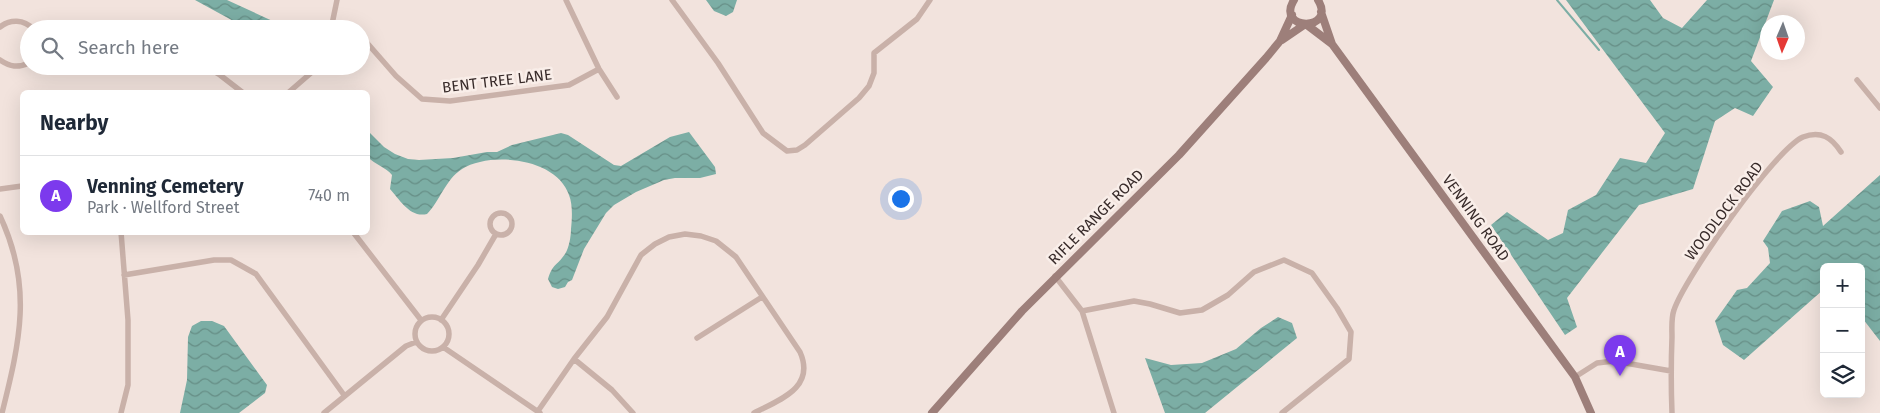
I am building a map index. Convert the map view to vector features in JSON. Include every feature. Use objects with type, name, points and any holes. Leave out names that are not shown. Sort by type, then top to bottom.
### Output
[{"type":"main road","points":[[1292,15],[1293,1]]},
{"type":"main road","name":"VENNING ROAD","points":[[1322,5],[1332,44]]},
{"type":"main road","name":"RIFLE RANGE ROAD","points":[[932,413],[1022,311],[1179,154],[1280,41],[1305,25],[1316,21],[1322,5]]},
{"type":"main road","name":"VENNING ROAD","points":[[1292,15],[1297,21],[1332,44],[1575,376],[1591,413]]},
{"type":"main road","name":"RIFLE RANGE ROAD","points":[[1280,41],[1292,15]]},
{"type":"street","points":[[333,20],[337,0]]},
{"type":"street","points":[[566,0],[599,69],[617,97]]},
{"type":"street","points":[[672,0],[718,63],[763,134],[787,151],[797,150],[805,145],[859,98],[873,79],[874,53],[917,19],[930,0]]},
{"type":"street","points":[[1,25],[9,22],[20,22]]},
{"type":"street","name":"BENT TREE LANE","points":[[370,46],[396,76],[422,100],[450,102],[569,84],[599,69]]},
{"type":"street","points":[[0,60],[14,67],[20,65]]},
{"type":"street","points":[[220,75],[239,90]]},
{"type":"street","points":[[291,90],[309,75]]},
{"type":"street","points":[[1857,80],[1880,108]]},
{"type":"street","name":"WOODLOCK ROAD","points":[[1672,413],[1673,311],[1694,271],[1727,222],[1779,157],[1798,140],[1810,135],[1824,135],[1835,143],[1841,152]]},
{"type":"street","points":[[0,189],[20,186]]},
{"type":"street","points":[[0,216],[7,230],[16,260],[22,306],[17,352],[2,413]]},
{"type":"street","points":[[442,320],[496,234]]},
{"type":"street","points":[[443,347],[450,354],[539,412],[574,359],[606,317],[641,255],[655,244],[669,237],[685,234],[701,236],[716,241],[736,257],[800,352],[803,361],[804,370],[800,383],[792,393],[754,413]]},
{"type":"street","points":[[121,235],[128,320],[128,386],[121,413]]},
{"type":"street","points":[[355,235],[421,320]]},
{"type":"street","points":[[124,275],[214,260],[231,260],[242,265],[256,274],[344,396]]},
{"type":"street","points":[[1082,312],[1134,301],[1180,313],[1202,310],[1228,295],[1254,272],[1284,260],[1312,273],[1351,332],[1348,359],[1282,413]]},
{"type":"street","points":[[1055,276],[1082,312],[1114,413]]},
{"type":"street","points":[[697,338],[762,296]]},
{"type":"street","points":[[430,317],[442,320],[449,330],[447,342],[436,351],[424,350],[416,342],[414,331],[421,320],[430,317]]},
{"type":"street","points":[[324,413],[406,346],[416,342]]},
{"type":"street","points":[[574,359],[612,390],[633,413]]},
{"type":"street","points":[[1575,376],[1597,363],[1614,362],[1671,372]]},
{"type":"street","points":[[0,392],[7,394]]},
{"type":"water","points":[[195,0],[227,0],[270,20],[232,20]]},
{"type":"water","points":[[706,0],[737,0],[733,12],[726,16],[714,11]]},
{"type":"water","points":[[1566,0],[1650,0],[1663,18],[1682,28],[1707,0],[1774,0],[1768,15],[1760,15],[1760,37],[1751,61],[1773,87],[1753,116],[1735,108],[1715,121],[1693,189],[1639,205],[1567,298],[1577,327],[1565,335],[1491,225],[1507,212],[1548,240],[1563,233],[1568,210],[1596,195],[1620,158],[1646,163],[1665,133]]},
{"type":"water","points":[[689,132],[715,167],[716,174],[700,178],[664,180],[636,192],[614,205],[606,213],[584,249],[572,280],[565,287],[558,289],[552,287],[548,279],[555,265],[568,249],[571,235],[572,208],[569,195],[562,183],[551,173],[522,161],[489,160],[474,163],[456,174],[427,214],[421,215],[410,211],[390,189],[392,175],[370,159],[370,133],[384,147],[395,154],[408,159],[419,160],[497,152],[512,145],[561,133],[568,135],[614,165],[621,166],[670,137]]},
{"type":"water","points":[[1880,175],[1880,341],[1865,322],[1865,263],[1820,263],[1820,293],[1744,360],[1723,345],[1715,321],[1737,290],[1747,288],[1770,263],[1768,248],[1763,241],[1782,211],[1810,201],[1819,207],[1823,226]]},
{"type":"water","points":[[1278,317],[1292,323],[1297,338],[1205,413],[1165,413],[1145,358],[1171,365],[1202,363],[1236,349],[1261,328]]},
{"type":"water","points":[[201,321],[212,321],[224,326],[267,385],[265,393],[239,413],[180,413],[187,380],[188,337],[192,326]]},
{"type":"waterway","points":[[1557,0],[1599,50]]},
{"type":"place","name":"Venning Cemetery","points":[[1620,376]]}]
